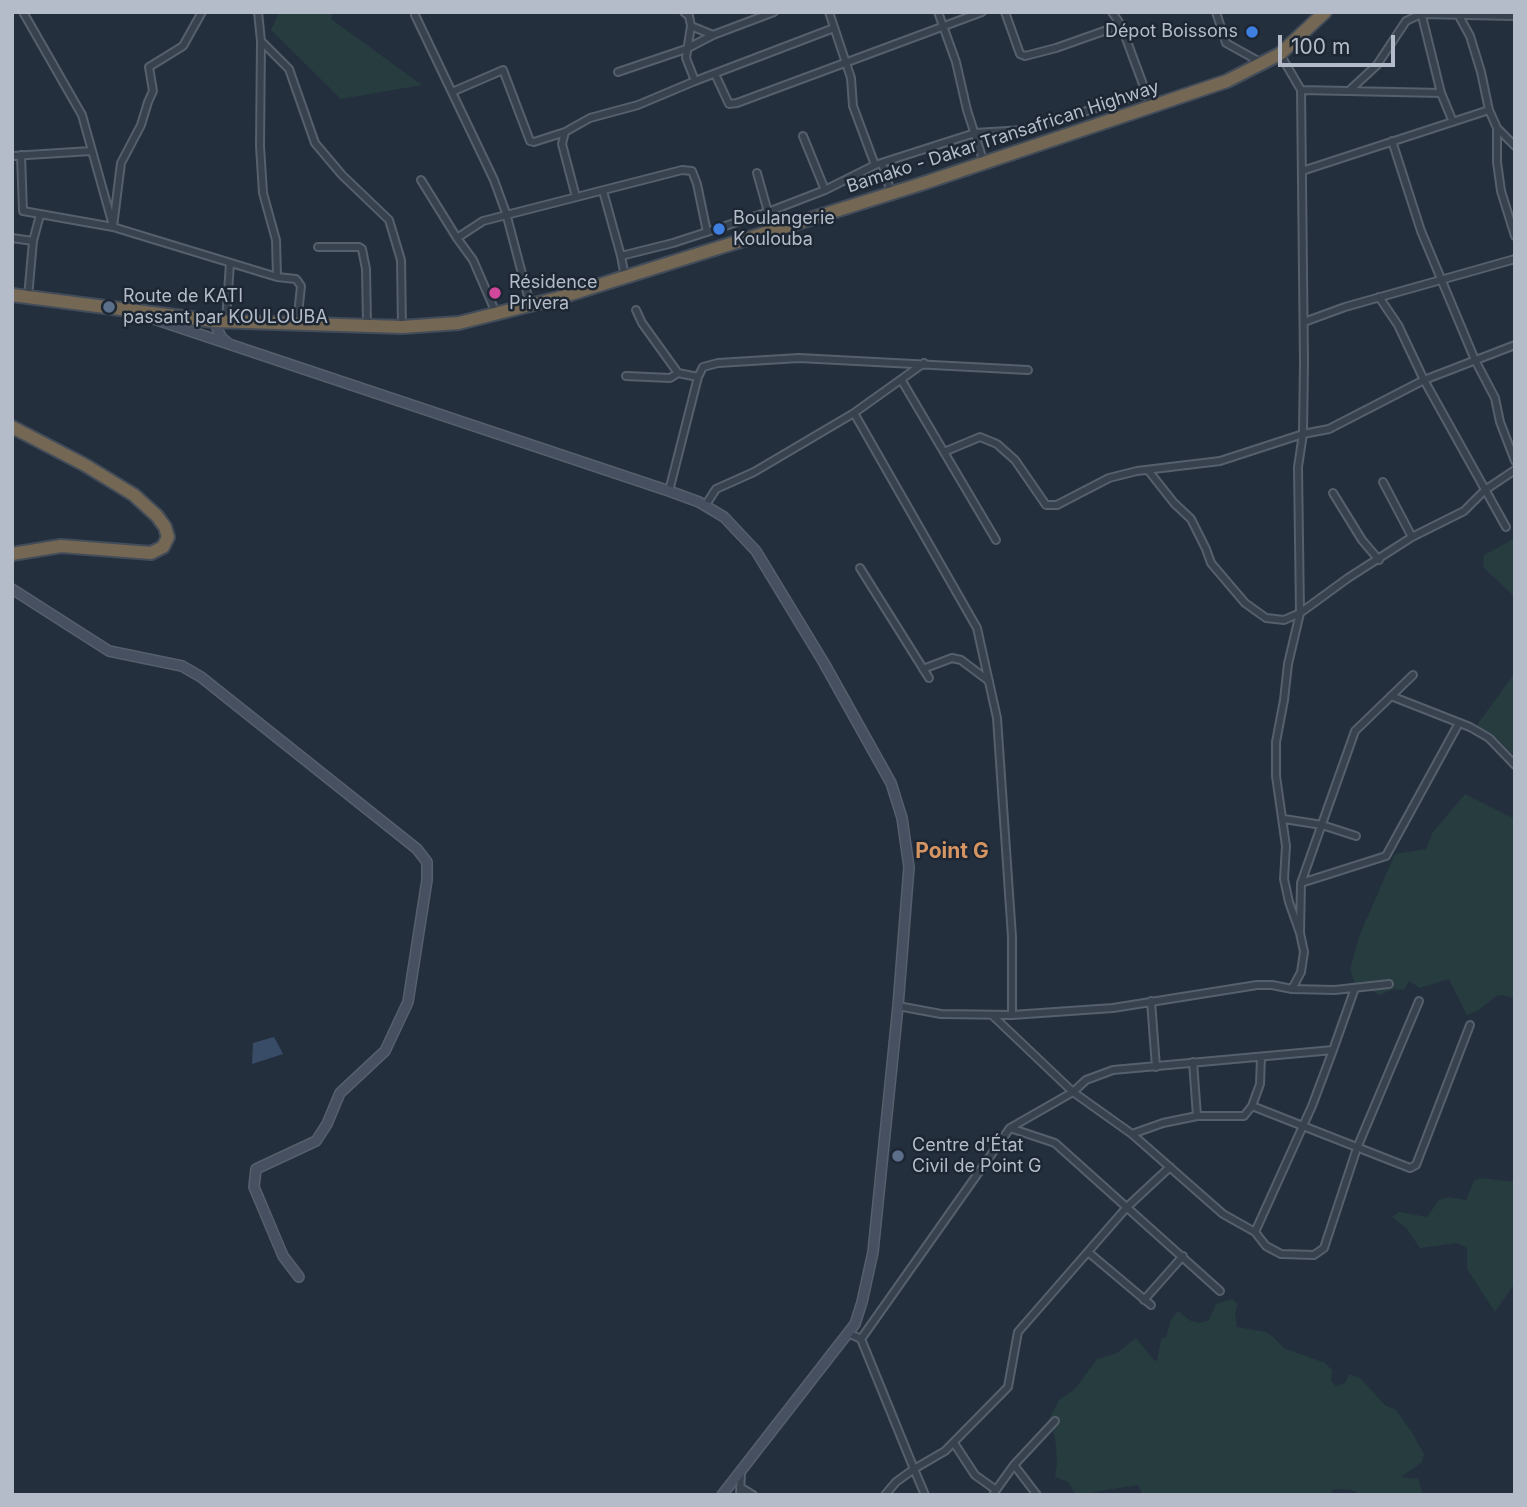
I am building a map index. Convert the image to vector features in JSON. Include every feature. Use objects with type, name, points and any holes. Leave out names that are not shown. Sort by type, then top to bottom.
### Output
[{"type":"highway","name":"Bamako - Dakar Transafrican Highway","points":[[12,295],[220,321],[402,327],[459,323],[625,278],[984,163],[1227,81],[1280,54],[1325,12]]},
{"type":"highway","points":[[12,427],[85,465],[134,495],[157,516],[168,537],[163,547],[151,553],[61,546],[12,554]]},
{"type":"street","points":[[23,12],[82,115],[113,227]]},
{"type":"street","points":[[113,227],[121,163],[141,125],[153,91],[149,67],[183,46],[202,12]]},
{"type":"street","points":[[258,12],[261,41],[260,146],[263,193],[276,240],[277,277]]},
{"type":"street","points":[[684,12],[689,16],[691,26],[685,58],[695,80]]},
{"type":"street","points":[[618,72],[687,49],[713,35],[774,12]]},
{"type":"street","points":[[829,12],[851,78],[853,106],[891,193]]},
{"type":"street","points":[[938,12],[956,62],[984,163]]},
{"type":"street","points":[[715,74],[729,104],[982,12]]},
{"type":"street","points":[[1005,12],[1020,54],[1025,56],[1121,25]]},
{"type":"street","points":[[1112,12],[1121,25],[1152,107]]},
{"type":"street","points":[[1216,12],[1226,43],[1263,64]]},
{"type":"street","points":[[1421,13],[1441,93],[1453,122]]},
{"type":"street","points":[[1351,89],[1377,65],[1406,21],[1421,13],[1515,16]]},
{"type":"street","points":[[415,15],[494,180],[506,213],[530,304]]},
{"type":"street","points":[[1459,16],[1470,36],[1489,110],[1497,128],[1515,146]]},
{"type":"street","points":[[691,26],[713,35]]},
{"type":"street","points":[[452,92],[503,70],[530,141],[534,142],[565,132],[590,118],[638,105],[695,80],[834,28]]},
{"type":"street","points":[[261,41],[289,69],[315,143],[342,175],[389,220],[401,260],[402,327]]},
{"type":"street","points":[[1280,54],[1301,90],[1304,322],[1303,434],[1297,467],[1300,613],[1288,664],[1276,742],[1276,776],[1286,846],[1284,879],[1304,952],[1301,972],[1292,989]]},
{"type":"street","points":[[1301,90],[1441,93]]},
{"type":"street","points":[[621,256],[768,212],[825,190],[878,164],[975,133],[1024,130],[1146,93]]},
{"type":"street","points":[[1302,171],[1489,110]]},
{"type":"street","points":[[1497,128],[1497,162],[1515,236]]},
{"type":"street","points":[[565,132],[562,144],[576,197]]},
{"type":"street","points":[[803,136],[825,190]]},
{"type":"street","points":[[1392,141],[1421,231],[1475,360],[1495,398],[1500,422],[1515,461]]},
{"type":"street","points":[[12,156],[91,151]]},
{"type":"street","points":[[21,155],[21,207],[27,213],[113,227],[300,282],[297,325]]},
{"type":"street","points":[[457,238],[483,221],[506,213],[682,170],[692,171],[707,232]]},
{"type":"street","points":[[757,173],[768,212]]},
{"type":"street","points":[[421,180],[473,260],[496,313]]},
{"type":"street","points":[[603,191],[625,278]]},
{"type":"street","points":[[28,297],[33,241],[40,215]]},
{"type":"street","points":[[12,238],[33,241]]},
{"type":"street","points":[[318,247],[362,249],[366,269],[367,325]]},
{"type":"street","points":[[1304,322],[1379,297],[1515,259]]},
{"type":"street","points":[[230,263],[220,321],[221,337],[243,351]]},
{"type":"street","points":[[1379,297],[1398,325],[1424,380],[1506,527]]},
{"type":"street","points":[[636,310],[642,323],[678,373],[698,377]]},
{"type":"street","points":[[133,312],[243,351],[669,491],[724,517],[756,551],[824,663],[891,783],[902,818],[909,867],[873,1252],[862,1302],[855,1324],[722,1495]]},
{"type":"street","points":[[944,452],[980,437],[998,444],[1015,460],[1046,505],[1056,505],[1109,478],[1220,461],[1303,434],[1329,429],[1424,380],[1515,345]]},
{"type":"street","points":[[669,491],[698,377],[703,367],[718,363],[799,358],[1028,370]]},
{"type":"street","points":[[705,506],[716,489],[754,472],[854,413],[924,363]]},
{"type":"street","points":[[626,376],[670,378],[678,373]]},
{"type":"street","points":[[902,381],[996,540]]},
{"type":"street","points":[[854,413],[977,628],[997,718],[1012,937],[1012,1015]]},
{"type":"street","points":[[1148,470],[1174,503],[1191,519],[1211,563],[1245,603],[1266,618],[1284,620],[1300,613],[1412,537],[1464,511],[1485,490],[1515,470]]},
{"type":"street","points":[[1383,482],[1412,537]]},
{"type":"street","points":[[1333,493],[1362,540],[1379,560]]},
{"type":"street","points":[[860,568],[929,678]]},
{"type":"street","points":[[12,589],[109,651],[182,666],[201,677],[417,849],[426,863],[427,880],[408,1002],[385,1051],[340,1093],[327,1124],[316,1141],[256,1169],[254,1186],[283,1256],[299,1277]]},
{"type":"street","points":[[923,668],[952,658],[961,660],[989,681]]},
{"type":"street","points":[[1300,933],[1301,883],[1355,731],[1413,675]]},
{"type":"street","points":[[1391,696],[1489,738],[1515,765]]},
{"type":"street","points":[[1301,883],[1386,856],[1459,723]]},
{"type":"street","points":[[1284,819],[1322,825],[1356,836]]},
{"type":"street","points":[[898,1006],[941,1014],[1012,1015],[1113,1008],[1257,985],[1335,990],[1389,984]]},
{"type":"street","points":[[1255,1232],[1303,1127],[1356,988]]},
{"type":"street","points":[[1151,1001],[1156,1067]]},
{"type":"street","points":[[992,1015],[1073,1092],[1132,1134],[1223,1214],[1255,1232],[1266,1245],[1281,1254],[1320,1253],[1324,1248],[1357,1148],[1419,1002]]},
{"type":"street","points":[[1252,1107],[1410,1168],[1416,1165],[1471,1025]]},
{"type":"street","points":[[861,1339],[1010,1128],[1073,1092],[1086,1080],[1113,1070],[1333,1050]]},
{"type":"street","points":[[1132,1134],[1163,1123],[1197,1116],[1244,1116],[1252,1107],[1260,1084],[1261,1057]]},
{"type":"street","points":[[1193,1062],[1197,1116]]},
{"type":"street","points":[[1010,1128],[1055,1143],[1220,1291]]},
{"type":"street","points":[[885,1495],[896,1482],[945,1451],[1008,1387],[1018,1332],[1127,1208],[1170,1167]]},
{"type":"street","points":[[1088,1252],[1151,1305]]},
{"type":"street","points":[[1144,1300],[1183,1256]]},
{"type":"street","points":[[848,1333],[861,1339],[925,1495]]},
{"type":"street","points":[[954,1443],[975,1475],[995,1492],[1014,1465],[1055,1422]]},
{"type":"street","points":[[1014,1465],[1037,1495]]},
{"type":"street","points":[[741,1470],[740,1491],[752,1495]]},
{"type":"green space","points":[[279,12],[333,12],[331,19],[422,85],[341,99],[271,30]]},
{"type":"green space","points":[[1515,538],[1515,597],[1483,567],[1484,555]]},
{"type":"green space","points":[[1515,673],[1515,757],[1492,733],[1476,726]]},
{"type":"green space","points":[[1465,794],[1515,819],[1515,999],[1496,996],[1479,1010],[1467,1015],[1449,979],[1420,988],[1409,981],[1404,990],[1394,989],[1380,995],[1355,985],[1350,969],[1360,934],[1395,854],[1426,849],[1433,832]]},
{"type":"green space","points":[[1480,1178],[1515,1182],[1515,1283],[1495,1312],[1467,1269],[1467,1248],[1457,1243],[1420,1248],[1406,1228],[1392,1217],[1399,1212],[1427,1217],[1439,1200],[1449,1197],[1466,1200],[1474,1181]]},
{"type":"green space","points":[[1232,1299],[1238,1304],[1235,1313],[1237,1327],[1266,1332],[1284,1348],[1325,1363],[1332,1370],[1331,1380],[1336,1386],[1345,1383],[1349,1374],[1360,1378],[1386,1406],[1395,1409],[1424,1454],[1422,1462],[1401,1477],[1418,1479],[1421,1495],[1362,1495],[1352,1490],[1334,1489],[1329,1495],[1143,1495],[1138,1485],[1076,1495],[1068,1482],[1055,1477],[1056,1444],[1050,1418],[1059,1400],[1075,1389],[1097,1359],[1117,1353],[1136,1338],[1157,1361],[1161,1339],[1166,1337],[1171,1320],[1178,1311],[1191,1321],[1200,1323],[1209,1320],[1216,1304]]},
{"type":"water","points":[[274,1037],[283,1054],[252,1064],[253,1043]]},
{"type":"place","name":"Dépot Boissons","points":[[1252,32]]},
{"type":"place","name":"Boulangerie Koulouba","points":[[719,229]]},
{"type":"place","name":"Résidence Privera","points":[[495,293]]},
{"type":"place","name":"Route de KATI passant par KOULOUBA","points":[[109,307]]},
{"type":"place","name":"Centre d'État Civil de Point G","points":[[898,1156]]},
{"type":"district","name":"Point G","points":[[952,852]]}]
